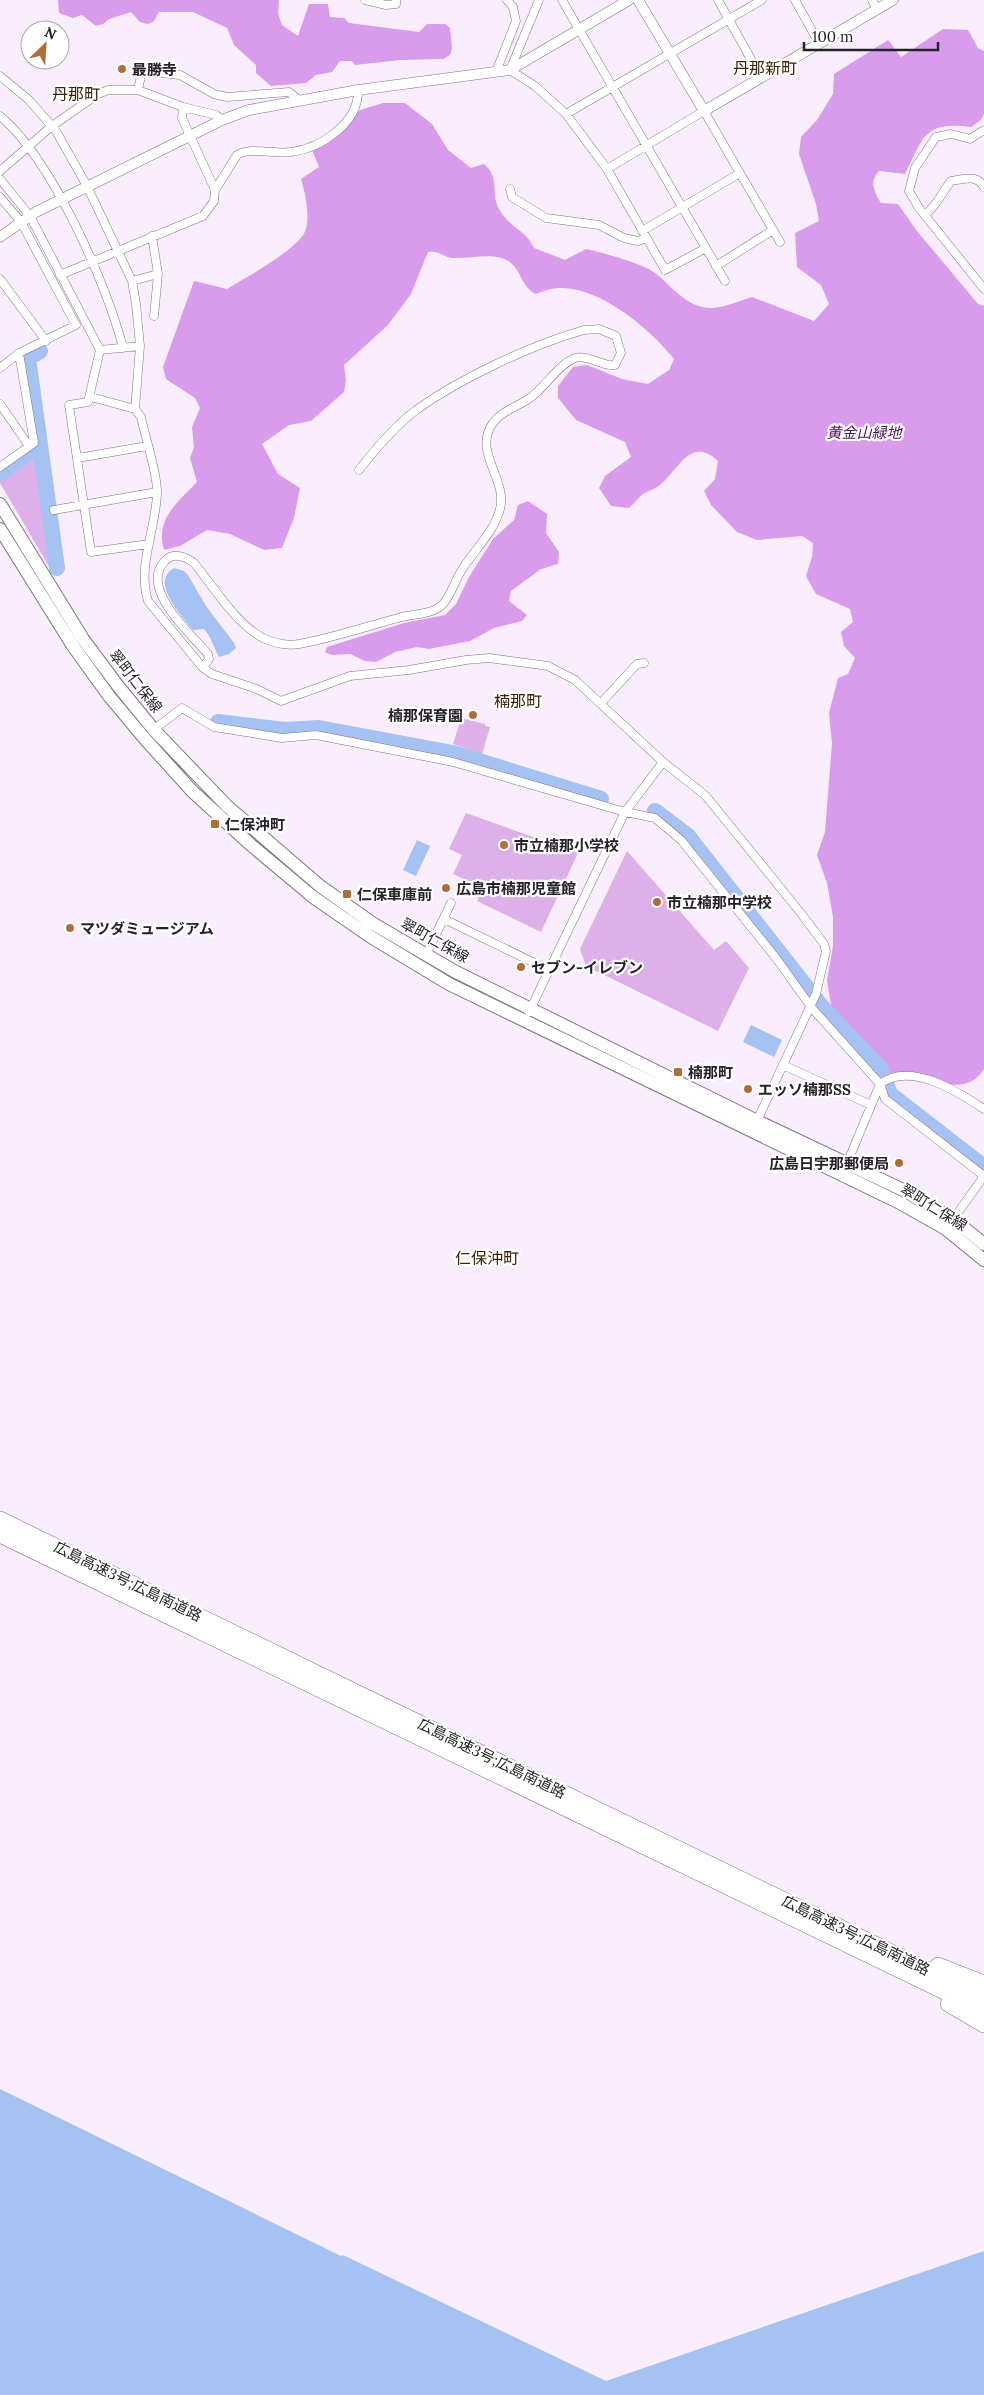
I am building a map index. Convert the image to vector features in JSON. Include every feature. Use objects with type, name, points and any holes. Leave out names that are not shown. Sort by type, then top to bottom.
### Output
[{"type":"highway","name":"広島高速3号;広島南道路","points":[[0,1519],[984,1997]]},
{"type":"highway","name":"広島高速3号;広島南道路","points":[[0,1535],[984,2011]]},
{"type":"highway","points":[[726,1887],[791,1924],[902,1979],[984,2025]]},
{"type":"highway","points":[[834,1924],[984,1983]]},
{"type":"main road","name":"翠町仁保線","points":[[0,504],[6,526],[31,581],[83,660],[149,735],[192,791],[260,853],[313,897],[371,937],[449,984],[844,1169],[904,1190],[949,1224],[984,1244]]},
{"type":"main road","name":"翠町仁保線","points":[[6,526],[43,574],[83,639],[118,686],[149,735],[227,806],[320,886],[372,923],[426,955],[755,1126]]},
{"type":"main road","name":"翠町仁保線","points":[[949,1224],[984,1260]]},
{"type":"street","points":[[365,0],[386,5],[396,4],[396,0]]},
{"type":"street","points":[[496,72],[516,21],[513,7],[506,0]]},
{"type":"street","points":[[510,70],[539,0]]},
{"type":"street","points":[[562,0],[725,281]]},
{"type":"street","points":[[0,237],[25,219],[61,199],[222,120],[249,110],[299,100],[358,90],[510,70],[629,0]]},
{"type":"street","points":[[638,0],[780,242]]},
{"type":"street","points":[[718,0],[762,77]]},
{"type":"street","points":[[566,114],[762,0]]},
{"type":"street","points":[[795,0],[819,43]]},
{"type":"street","points":[[606,169],[819,43],[875,5],[893,0]]},
{"type":"street","points":[[510,70],[535,86],[566,114],[606,169],[665,270],[706,248]]},
{"type":"street","points":[[138,90],[142,71],[170,72],[180,75],[214,94],[227,97],[289,92],[299,100]]},
{"type":"street","points":[[0,76],[29,100],[52,126],[87,186],[132,281],[140,346],[134,408]]},
{"type":"street","points":[[0,171],[52,126],[98,94],[120,89],[138,90],[183,107],[208,112],[222,120]]},
{"type":"street","points":[[215,190],[241,153],[298,151],[320,143],[346,123],[358,103],[358,90]]},
{"type":"street","points":[[60,275],[203,216],[214,201],[215,190],[182,118],[183,107]]},
{"type":"street","points":[[0,116],[28,146],[61,199],[117,321],[123,348]]},
{"type":"street","points":[[984,130],[970,139],[951,134],[936,137],[916,168],[909,191],[925,215],[984,289]]},
{"type":"street","points":[[642,230],[740,174]]},
{"type":"street","points":[[925,215],[937,206],[942,192],[951,181],[969,177],[982,183],[984,187]]},
{"type":"street","points":[[0,178],[60,275],[100,350],[91,397],[88,402],[69,405],[91,552],[149,544]]},
{"type":"street","points":[[510,190],[512,197],[546,218],[599,225],[624,238],[638,241],[646,238]]},
{"type":"street","points":[[0,197],[25,219],[76,326],[19,353],[0,368]]},
{"type":"street","points":[[716,266],[773,230]]},
{"type":"street","points":[[152,236],[158,274],[154,316]]},
{"type":"street","points":[[132,281],[158,274]]},
{"type":"street","points":[[0,279],[46,341]]},
{"type":"street","points":[[203,668],[209,659],[208,654],[161,599],[158,587],[160,568],[167,558],[176,555],[194,563],[240,620],[262,637],[282,644],[299,644],[315,639],[340,636],[398,618],[432,611],[442,605],[460,572],[490,530],[500,511],[502,500],[498,483],[488,459],[486,442],[491,425],[500,414],[530,398],[566,364],[576,358],[584,358],[608,366],[615,365],[622,353],[616,336],[599,329],[584,330],[496,364],[416,410],[378,444],[359,470]]},
{"type":"street","points":[[100,350],[140,346]]},
{"type":"street","points":[[0,467],[34,443],[19,353]]},
{"type":"street","points":[[91,397],[134,408],[141,417],[157,492],[149,544],[145,590],[148,601],[203,668],[212,674],[256,689],[281,701],[350,676],[409,670],[488,658],[548,666],[575,680],[663,762],[705,795],[824,944],[826,951],[812,1005],[755,1126]]},
{"type":"street","points":[[0,404],[29,446]]},
{"type":"street","points":[[78,458],[147,446]]},
{"type":"street","points":[[54,510],[157,492]]},
{"type":"street","points":[[31,581],[43,574]]},
{"type":"street","points":[[601,703],[637,664],[644,663]]},
{"type":"street","points":[[149,735],[182,708],[214,727],[282,738],[316,735],[453,762],[625,812],[655,818],[681,840],[812,1005],[881,1084],[885,1098],[984,1176],[949,1224]]},
{"type":"street","points":[[525,1021],[625,812],[663,762]]},
{"type":"street","points":[[260,853],[269,843]]},
{"type":"street","points":[[426,955],[451,903]]},
{"type":"street","points":[[444,919],[549,970]]},
{"type":"street","points":[[783,1065],[871,1105]]},
{"type":"street","points":[[844,1169],[881,1084],[888,1078],[904,1074],[940,1084],[984,1109]]},
{"type":"shaded area","points":[[32,455],[36,456],[53,569],[51,570],[0,483],[0,479]]},
{"type":"shaded area","points":[[461,718],[490,727],[482,754],[453,744]]},
{"type":"shaded area","points":[[466,813],[578,853],[541,932],[477,901],[482,888],[453,874],[462,855],[449,849]]},
{"type":"shaded area","points":[[627,851],[714,950],[726,941],[749,968],[718,1031],[586,966],[580,949]]},
{"type":"green space","points":[[58,0],[279,0],[278,13],[282,25],[298,36],[309,4],[328,4],[330,17],[344,18],[349,23],[419,32],[427,24],[445,24],[450,28],[452,48],[450,55],[443,59],[401,60],[355,65],[352,61],[340,61],[332,72],[316,75],[306,83],[271,86],[256,73],[256,65],[234,45],[227,28],[193,12],[159,12],[154,21],[148,24],[140,22],[131,12],[109,19],[103,24],[96,26],[82,15],[73,18],[59,13]]},
{"type":"green space","name":"黄金山緑地","points":[[943,29],[968,30],[978,48],[984,51],[984,114],[981,120],[971,127],[944,126],[934,129],[922,141],[905,174],[879,171],[873,183],[876,195],[881,203],[898,204],[917,231],[978,304],[984,306],[984,1069],[976,1078],[958,1085],[937,1082],[903,1072],[885,1074],[879,1064],[851,1036],[832,1010],[827,981],[833,946],[833,917],[827,883],[817,855],[825,832],[832,743],[829,713],[838,678],[848,674],[855,658],[844,646],[841,632],[853,622],[850,609],[816,594],[806,576],[812,557],[813,543],[802,536],[757,540],[737,532],[711,505],[704,491],[715,479],[718,461],[708,454],[700,452],[692,453],[685,458],[667,479],[656,488],[643,494],[629,508],[611,506],[599,488],[605,476],[631,457],[625,442],[576,420],[558,398],[558,386],[573,367],[587,365],[622,379],[648,384],[669,370],[674,359],[652,335],[623,312],[590,294],[574,289],[555,288],[535,294],[527,287],[511,263],[499,257],[454,258],[436,252],[428,252],[411,294],[388,325],[344,365],[346,381],[344,392],[311,421],[289,425],[262,444],[278,474],[300,488],[294,518],[282,548],[264,550],[230,534],[207,530],[180,546],[164,550],[162,539],[165,520],[175,505],[197,482],[190,458],[194,448],[192,427],[200,408],[195,398],[166,379],[163,367],[194,281],[227,289],[284,253],[302,237],[306,229],[307,216],[301,179],[319,167],[312,150],[339,131],[360,110],[383,103],[405,103],[432,124],[448,150],[471,168],[484,164],[492,174],[496,201],[502,214],[526,236],[534,248],[565,260],[586,249],[632,262],[649,269],[685,299],[703,307],[721,307],[752,297],[814,321],[829,304],[821,285],[797,267],[795,233],[819,221],[816,204],[799,154],[801,137],[817,120],[833,94],[834,74],[888,40],[901,57]]},
{"type":"green space","points":[[528,501],[547,514],[546,533],[559,552],[558,564],[541,569],[511,591],[509,601],[527,615],[522,621],[494,628],[470,641],[429,649],[417,647],[395,652],[376,662],[365,661],[350,654],[331,655],[325,652],[327,647],[404,623],[445,615],[456,604],[469,577],[493,539],[514,520],[518,505]]},
{"type":"water","points":[[174,568],[184,571],[188,575],[206,606],[234,643],[236,648],[229,654],[219,657],[204,629],[193,630],[170,599],[165,582],[167,574]]},
{"type":"water","points":[[417,840],[430,846],[416,876],[403,870]]},
{"type":"water","points":[[751,1025],[782,1040],[774,1057],[743,1042]]},
{"type":"water","points":[[0,2089],[341,2256],[343,2255],[606,2381],[984,2251],[984,2395],[0,2395]]},
{"type":"waterway","points":[[40,351],[28,358],[57,568]]},
{"type":"waterway","points":[[0,473],[31,451],[40,447]]},
{"type":"waterway","points":[[218,722],[285,730],[319,728],[453,753],[601,799]]},
{"type":"waterway","points":[[655,811],[688,836],[822,1007],[880,1068],[890,1094],[984,1167]]},
{"type":"place","name":"最勝寺","points":[[122,69]]},
{"type":"place","name":"楠那保育園","points":[[473,715]]},
{"type":"place","name":"仁保沖町","points":[[215,824]]},
{"type":"place","name":"市立楠那小学校","points":[[504,845]]},
{"type":"place","name":"広島市楠那児童館","points":[[446,888]]},
{"type":"place","name":"仁保車庫前","points":[[347,894]]},
{"type":"place","name":"市立楠那中学校","points":[[657,902]]},
{"type":"place","name":"マツダミュージアム","points":[[70,928]]},
{"type":"place","name":"セブン-イレブン","points":[[521,967]]},
{"type":"place","name":"楠那町","points":[[678,1072]]},
{"type":"place","name":"エッソ楠那SS","points":[[748,1089]]},
{"type":"place","name":"広島日宇那郵便局","points":[[899,1163]]},
{"type":"district","name":"丹那新町","points":[[765,68]]},
{"type":"district","name":"丹那町","points":[[76,94]]},
{"type":"district","name":"楠那町","points":[[518,701]]},
{"type":"district","name":"仁保沖町","points":[[487,1258]]}]
